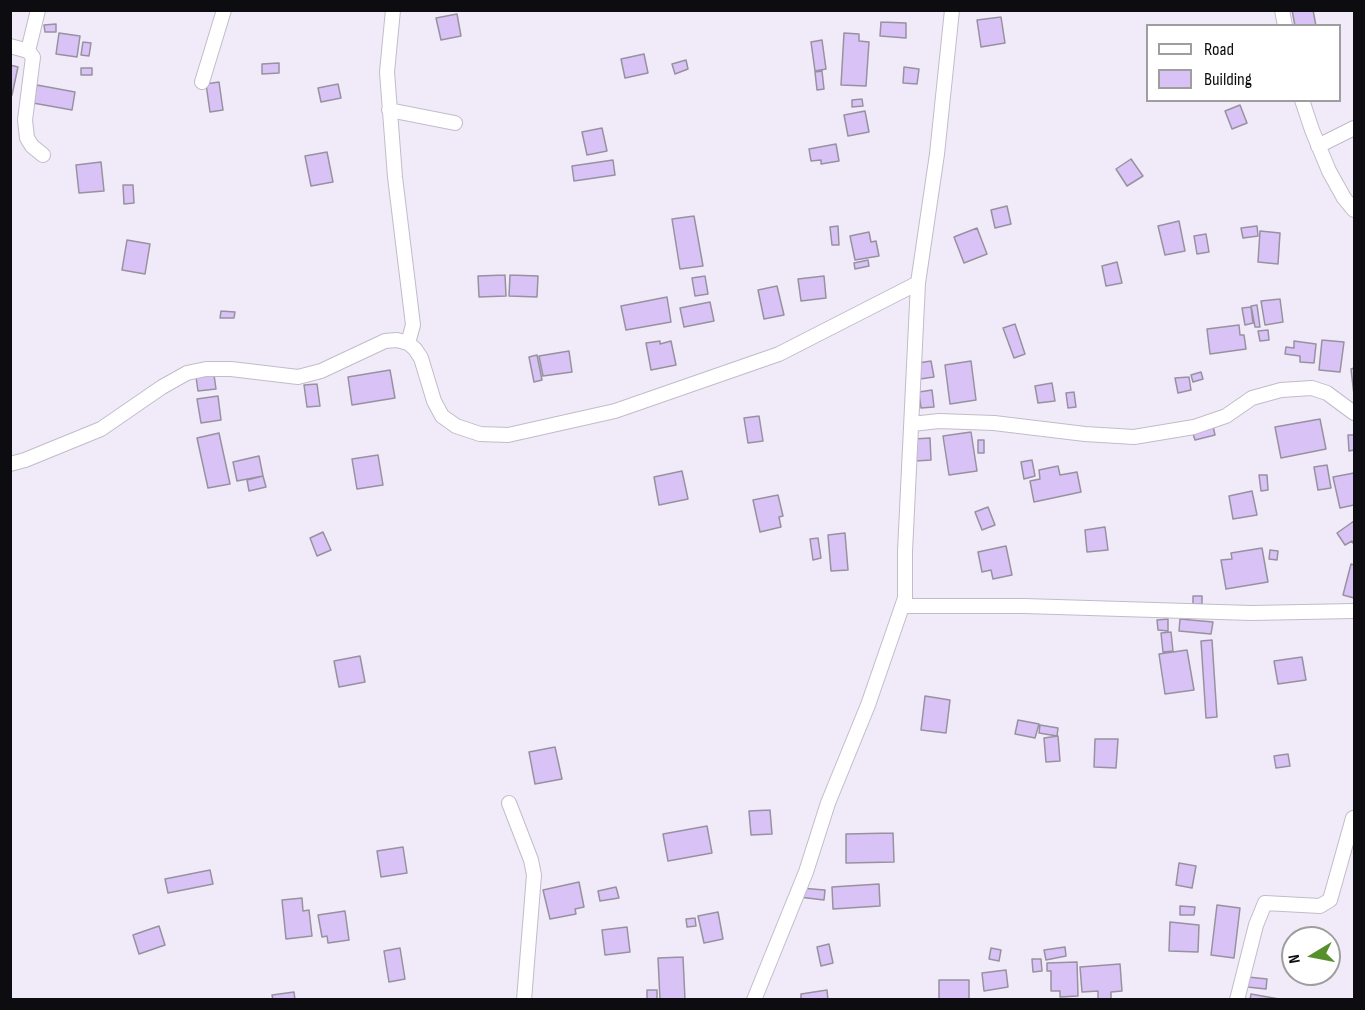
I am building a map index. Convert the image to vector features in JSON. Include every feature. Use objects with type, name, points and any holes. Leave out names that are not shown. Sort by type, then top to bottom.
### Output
[{"type":"street","points":[[28,51],[38,10]]},
{"type":"street","points":[[202,82],[224,10]]},
{"type":"street","points":[[393,10],[387,72],[395,177],[413,326],[408,343]]},
{"type":"street","points":[[754,999],[806,872],[828,803],[868,705],[905,598],[905,551],[918,283],[937,154],[952,10]]},
{"type":"street","points":[[10,46],[28,51],[33,57],[26,120],[27,138],[32,146],[43,155]]},
{"type":"street","points":[[1303,102],[1318,146],[1334,180],[1354,210]]},
{"type":"street","points":[[389,110],[455,123]]},
{"type":"street","points":[[1318,146],[1354,128]]},
{"type":"street","points":[[10,464],[101,429],[162,387],[187,373],[206,369],[231,369],[298,377],[321,371],[385,341],[397,340],[408,343],[415,349],[434,401],[442,416],[456,426],[480,434],[508,435],[615,411],[779,354],[918,283]]},
{"type":"street","points":[[912,424],[970,421],[1134,437],[1194,427],[1226,416],[1252,398],[1281,390],[1312,388],[1327,393],[1354,413]]},
{"type":"street","points":[[903,606],[1024,606],[1252,613],[1354,611]]},
{"type":"street","points":[[509,803],[531,860],[534,876],[524,999]]},
{"type":"street","points":[[1237,999],[1256,925],[1265,903],[1320,906],[1330,900],[1353,818]]},
{"type":"building","points":[[1292,10],[1313,10],[1316,24],[1295,24]]},
{"type":"building","points":[[457,14],[461,36],[441,40],[436,18]]},
{"type":"building","points":[[1001,17],[1005,43],[981,47],[977,20]]},
{"type":"building","points":[[881,22],[906,23],[906,38],[880,36]]},
{"type":"building","points":[[56,24],[56,32],[45,32],[44,25]]},
{"type":"building","points":[[59,33],[80,36],[77,57],[56,54]]},
{"type":"building","points":[[844,33],[859,34],[859,41],[869,42],[866,86],[841,85]]},
{"type":"building","points":[[822,40],[826,69],[815,71],[811,42]]},
{"type":"building","points":[[83,42],[91,43],[89,56],[81,55]]},
{"type":"building","points":[[644,54],[648,73],[625,78],[621,59]]},
{"type":"building","points":[[686,60],[688,69],[675,74],[672,64]]},
{"type":"building","points":[[279,63],[279,73],[262,74],[262,64]]},
{"type":"building","points":[[10,65],[18,67],[12,95],[10,95]]},
{"type":"building","points":[[904,67],[919,69],[917,84],[903,83]]},
{"type":"building","points":[[81,68],[92,68],[92,75],[81,75]]},
{"type":"building","points":[[822,71],[824,89],[817,90],[815,72]]},
{"type":"building","points":[[219,82],[223,110],[210,112],[206,84]]},
{"type":"building","points":[[338,84],[341,98],[321,102],[318,88]]},
{"type":"building","points":[[37,85],[75,92],[72,110],[33,103]]},
{"type":"building","points":[[862,99],[863,106],[852,107],[852,100]]},
{"type":"building","points":[[1240,105],[1247,123],[1232,129],[1225,111]]},
{"type":"building","points":[[865,111],[869,132],[848,136],[844,115]]},
{"type":"building","points":[[602,128],[607,151],[587,155],[582,132]]},
{"type":"building","points":[[836,144],[839,161],[821,164],[821,160],[811,161],[809,149]]},
{"type":"building","points":[[327,152],[333,182],[311,186],[305,156]]},
{"type":"building","points":[[1131,159],[1143,176],[1127,186],[1116,169]]},
{"type":"building","points":[[613,160],[615,175],[574,181],[572,166]]},
{"type":"building","points":[[101,162],[104,191],[79,193],[76,165]]},
{"type":"building","points":[[123,185],[133,185],[134,203],[124,204]]},
{"type":"building","points":[[1007,206],[1011,224],[995,228],[991,210]]},
{"type":"building","points":[[694,216],[703,266],[680,269],[672,219]]},
{"type":"building","points":[[1179,221],[1185,251],[1165,255],[1158,226]]},
{"type":"building","points":[[838,226],[839,245],[832,245],[830,227]]},
{"type":"building","points":[[1257,226],[1258,236],[1243,238],[1241,228]]},
{"type":"building","points":[[977,228],[987,254],[964,263],[954,237]]},
{"type":"building","points":[[1260,231],[1280,233],[1278,264],[1258,262]]},
{"type":"building","points":[[869,232],[871,242],[876,241],[879,256],[855,260],[850,236]]},
{"type":"building","points":[[1206,234],[1209,252],[1197,254],[1194,236]]},
{"type":"building","points":[[127,240],[150,244],[145,274],[122,270]]},
{"type":"building","points":[[868,260],[869,266],[855,269],[854,263]]},
{"type":"building","points":[[1117,262],[1122,283],[1106,286],[1102,266]]},
{"type":"building","points":[[505,275],[506,296],[479,297],[478,276]]},
{"type":"building","points":[[510,275],[538,276],[537,297],[509,296]]},
{"type":"building","points":[[705,276],[708,294],[695,296],[692,278]]},
{"type":"building","points":[[824,276],[826,298],[801,301],[798,279]]},
{"type":"building","points":[[777,286],[784,315],[764,319],[758,290]]},
{"type":"building","points":[[667,297],[671,322],[626,330],[621,306]]},
{"type":"building","points":[[1280,299],[1283,322],[1265,325],[1261,301]]},
{"type":"building","points":[[710,302],[714,321],[684,327],[680,308]]},
{"type":"building","points":[[1257,305],[1260,327],[1255,327],[1251,306]]},
{"type":"building","points":[[1251,307],[1253,323],[1245,325],[1242,308]]},
{"type":"building","points":[[221,311],[235,312],[234,318],[220,318]]},
{"type":"building","points":[[1015,324],[1025,354],[1014,358],[1003,328]]},
{"type":"building","points":[[1239,325],[1240,335],[1244,335],[1246,349],[1210,354],[1207,329]]},
{"type":"building","points":[[1268,330],[1269,340],[1260,341],[1258,331]]},
{"type":"building","points":[[1322,340],[1344,342],[1340,372],[1319,370]]},
{"type":"building","points":[[660,341],[660,344],[671,341],[676,365],[651,370],[646,343]]},
{"type":"building","points":[[1294,341],[1316,344],[1314,363],[1300,362],[1300,356],[1285,354],[1286,347],[1294,348]]},
{"type":"building","points":[[569,351],[572,372],[543,376],[539,356]]},
{"type":"building","points":[[537,355],[542,380],[534,382],[529,357]]},
{"type":"building","points":[[931,361],[934,377],[920,379],[918,363]]},
{"type":"building","points":[[971,361],[976,400],[950,404],[945,365]]},
{"type":"building","points":[[1354,368],[1354,395],[1351,369]]},
{"type":"building","points":[[390,370],[395,398],[352,405],[348,377]]},
{"type":"building","points":[[1201,372],[1203,379],[1193,382],[1191,375]]},
{"type":"building","points":[[214,375],[216,389],[198,391],[196,377]]},
{"type":"building","points":[[1189,377],[1191,390],[1178,393],[1175,378]]},
{"type":"building","points":[[1052,383],[1055,401],[1038,403],[1035,386]]},
{"type":"building","points":[[317,384],[320,406],[307,407],[304,385]]},
{"type":"building","points":[[932,390],[934,407],[921,408],[919,392]]},
{"type":"building","points":[[1074,392],[1076,407],[1068,408],[1066,393]]},
{"type":"building","points":[[218,396],[221,420],[201,423],[197,399]]},
{"type":"building","points":[[759,416],[763,441],[748,443],[744,418]]},
{"type":"building","points":[[1320,419],[1326,449],[1281,458],[1275,427]]},
{"type":"building","points":[[1213,426],[1215,435],[1195,440],[1192,431]]},
{"type":"building","points":[[971,432],[977,471],[949,475],[943,436]]},
{"type":"building","points":[[219,433],[230,484],[208,488],[197,438]]},
{"type":"building","points":[[1348,435],[1354,435],[1354,450],[1349,451]]},
{"type":"building","points":[[930,438],[931,460],[916,461],[914,439]]},
{"type":"building","points":[[978,440],[984,440],[984,453],[978,453]]},
{"type":"building","points":[[378,455],[383,485],[357,489],[352,459]]},
{"type":"building","points":[[259,456],[263,476],[237,481],[233,462]]},
{"type":"building","points":[[1032,460],[1035,476],[1024,479],[1021,462]]},
{"type":"building","points":[[1327,465],[1331,488],[1318,490],[1314,467]]},
{"type":"building","points":[[1058,466],[1060,475],[1077,472],[1081,492],[1034,502],[1030,481],[1040,479],[1039,470]]},
{"type":"building","points":[[682,471],[688,499],[659,505],[654,477]]},
{"type":"building","points":[[1354,473],[1354,505],[1340,508],[1333,477]]},
{"type":"building","points":[[1259,475],[1267,475],[1268,490],[1261,491]]},
{"type":"building","points":[[263,476],[266,487],[249,491],[247,480]]},
{"type":"building","points":[[1252,491],[1257,515],[1233,519],[1229,496]]},
{"type":"building","points":[[778,495],[783,516],[779,517],[781,527],[760,532],[753,500]]},
{"type":"building","points":[[988,507],[995,525],[982,530],[975,512]]},
{"type":"building","points":[[1354,521],[1354,545],[1352,541],[1345,545],[1337,533]]},
{"type":"building","points":[[1105,527],[1108,550],[1087,552],[1085,530]]},
{"type":"building","points":[[323,532],[331,550],[317,556],[310,538]]},
{"type":"building","points":[[845,533],[848,570],[831,571],[828,535]]},
{"type":"building","points":[[818,538],[821,558],[813,560],[810,539]]},
{"type":"building","points":[[1006,546],[1012,575],[993,579],[991,570],[982,572],[978,552]]},
{"type":"building","points":[[1262,548],[1268,582],[1226,589],[1221,560],[1232,559],[1231,553]]},
{"type":"building","points":[[1270,550],[1278,551],[1277,560],[1269,559]]},
{"type":"building","points":[[1351,564],[1354,565],[1354,598],[1343,595]]},
{"type":"building","points":[[1193,596],[1202,596],[1202,604],[1193,604]]},
{"type":"building","points":[[1168,619],[1168,631],[1158,630],[1157,620]]},
{"type":"building","points":[[1180,619],[1213,622],[1211,634],[1179,631]]},
{"type":"building","points":[[1171,632],[1173,651],[1163,652],[1161,633]]},
{"type":"building","points":[[1212,640],[1217,717],[1206,718],[1201,641]]},
{"type":"building","points":[[1187,650],[1194,690],[1165,694],[1159,654]]},
{"type":"building","points":[[360,656],[365,682],[339,687],[334,661]]},
{"type":"building","points":[[1302,657],[1306,680],[1278,684],[1274,661]]},
{"type":"building","points":[[925,696],[950,700],[946,733],[921,730]]},
{"type":"building","points":[[1018,720],[1039,724],[1035,738],[1015,734]]},
{"type":"building","points":[[1040,725],[1058,728],[1057,736],[1039,733]]},
{"type":"building","points":[[1058,736],[1060,761],[1046,762],[1044,738]]},
{"type":"building","points":[[1095,739],[1118,739],[1116,768],[1094,767]]},
{"type":"building","points":[[555,747],[562,779],[535,784],[529,752]]},
{"type":"building","points":[[1288,754],[1290,766],[1276,768],[1274,756]]},
{"type":"building","points":[[770,810],[772,834],[751,835],[749,811]]},
{"type":"building","points":[[707,826],[712,853],[668,861],[663,834]]},
{"type":"building","points":[[893,833],[894,862],[846,863],[846,834]]},
{"type":"building","points":[[403,847],[407,873],[381,877],[377,851]]},
{"type":"building","points":[[1179,863],[1196,866],[1192,888],[1176,885]]},
{"type":"building","points":[[210,870],[213,884],[168,893],[165,879]]},
{"type":"building","points":[[579,882],[584,907],[575,909],[576,914],[550,919],[543,890]]},
{"type":"building","points":[[879,884],[880,906],[833,909],[832,887]]},
{"type":"building","points":[[616,887],[619,898],[600,901],[598,891]]},
{"type":"building","points":[[800,888],[825,890],[824,900],[799,897]]},
{"type":"building","points":[[302,898],[303,911],[309,910],[312,936],[286,939],[282,900]]},
{"type":"building","points":[[1217,905],[1240,908],[1234,958],[1211,955]]},
{"type":"building","points":[[1180,906],[1195,907],[1194,915],[1180,915]]},
{"type":"building","points":[[345,911],[349,940],[328,943],[327,936],[322,937],[318,915]]},
{"type":"building","points":[[718,912],[723,939],[704,943],[698,916]]},
{"type":"building","points":[[695,918],[696,926],[687,927],[686,919]]},
{"type":"building","points":[[1170,922],[1199,925],[1198,952],[1169,951]]},
{"type":"building","points":[[159,926],[165,945],[139,954],[133,935]]},
{"type":"building","points":[[627,927],[630,952],[605,955],[602,930]]},
{"type":"building","points":[[829,944],[833,963],[821,966],[817,947]]},
{"type":"building","points":[[1065,947],[1066,956],[1046,960],[1044,950]]},
{"type":"building","points":[[400,948],[405,979],[389,982],[384,951]]},
{"type":"building","points":[[991,948],[1001,950],[999,961],[989,959]]},
{"type":"building","points":[[683,957],[685,1000],[660,1000],[658,958]]},
{"type":"building","points":[[1032,959],[1041,959],[1042,971],[1033,972]]},
{"type":"building","points":[[1077,962],[1078,996],[1060,997],[1060,991],[1051,991],[1051,971],[1047,971],[1047,963]]},
{"type":"building","points":[[1120,964],[1122,991],[1111,992],[1111,999],[1104,1000],[1098,1000],[1098,991],[1082,992],[1080,967]]},
{"type":"building","points":[[1006,970],[1008,987],[984,991],[982,973]]},
{"type":"building","points":[[1248,977],[1267,979],[1266,989],[1247,987]]},
{"type":"building","points":[[939,980],[969,980],[969,1000],[939,1000]]},
{"type":"building","points":[[647,990],[657,990],[657,1000],[647,1000]]},
{"type":"building","points":[[827,990],[828,1000],[801,1000],[801,994]]},
{"type":"building","points":[[294,992],[295,1000],[273,1000],[272,995]]},
{"type":"building","points":[[1251,994],[1279,999],[1279,1000],[1250,1000]]}]
